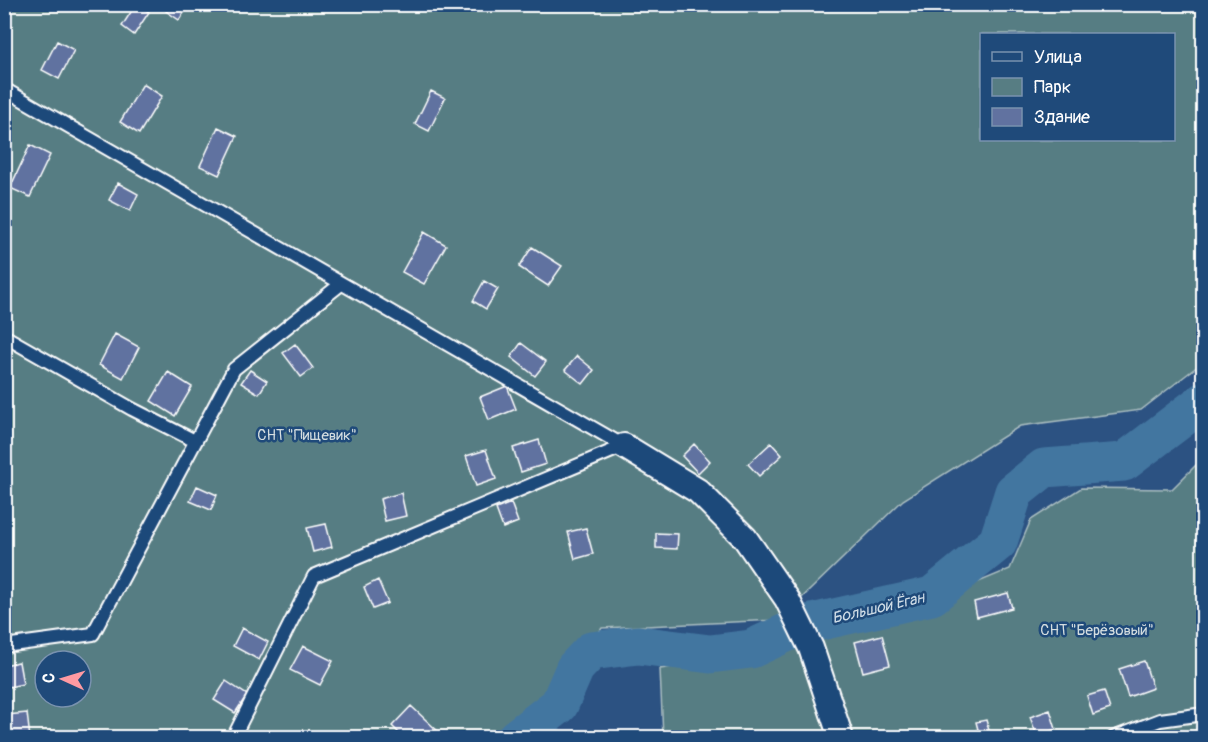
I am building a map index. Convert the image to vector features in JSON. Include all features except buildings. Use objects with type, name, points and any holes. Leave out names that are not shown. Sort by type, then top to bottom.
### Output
[{"type":"street","points":[[624,446],[698,491],[745,538],[787,599],[811,648],[841,738]]},
{"type":"lane","points":[[4,90],[624,446]]},
{"type":"lane","points":[[4,646],[93,634],[234,369],[341,284]]},
{"type":"lane","points":[[4,336],[132,409],[195,441]]},
{"type":"lane","points":[[233,738],[314,576],[624,446]]},
{"type":"lane","points":[[1113,738],[1160,720],[1203,714]]},
{"type":"green space","name":"СНТ \"Пищевик\"","points":[[4,5],[1203,5],[1203,362],[1141,410],[1020,426],[903,500],[779,620],[602,628],[524,737],[5,737]]},
{"type":"green space","name":"СНТ \"Берёзовый\"","points":[[1203,458],[1203,737],[663,737],[660,669],[777,651],[843,623],[869,620],[933,601],[1010,569],[1031,520],[1081,488],[1172,489]]},
{"type":"waterway","name":"Большой Ёган","points":[[516,738],[559,705],[575,668],[591,651],[638,645],[710,654],[751,649],[803,625],[932,596],[998,542],[1014,492],[1044,468],[1124,462],[1204,401]]}]
